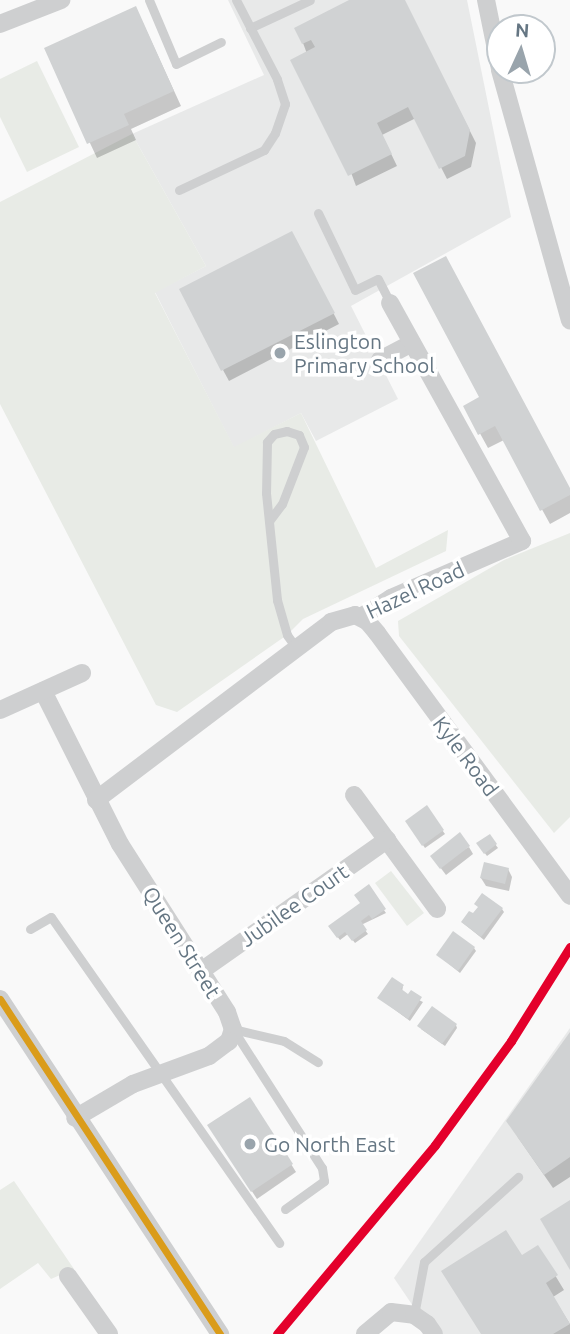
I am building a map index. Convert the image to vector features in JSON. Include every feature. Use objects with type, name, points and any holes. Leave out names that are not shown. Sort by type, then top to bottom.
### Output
[{"type":"street","points":[[0,24],[51,2]]},
{"type":"street","points":[[504,84],[570,320]]},
{"type":"street","name":"Hazel Road","points":[[96,800],[339,618],[346,615],[362,617],[391,598],[522,541],[390,303]]},
{"type":"street","points":[[380,360],[412,343]]},
{"type":"street","name":"Kyle Road","points":[[362,617],[377,633],[570,896]]},
{"type":"street","points":[[0,710],[82,673]]},
{"type":"street","name":"Queen Street","points":[[43,691],[120,844],[227,1012],[233,1030]]},
{"type":"street","points":[[354,795],[437,909]]},
{"type":"street","name":"Jubilee Court","points":[[201,971],[387,840]]},
{"type":"street","points":[[0,999],[75,1118],[220,1334]]},
{"type":"street","points":[[75,1118],[114,1093],[209,1056],[229,1041],[233,1030]]},
{"type":"street","points":[[68,1276],[109,1334]]},
{"type":"street","points":[[365,1334],[391,1312],[414,1315],[428,1324],[434,1334]]},
{"type":"lane","points":[[149,0],[176,64],[221,42]]},
{"type":"lane","points":[[179,190],[264,150],[275,132],[285,104],[277,79],[236,0]]},
{"type":"lane","points":[[250,28],[310,0]]},
{"type":"lane","points":[[318,213],[355,290],[378,279],[390,303]]},
{"type":"lane","points":[[269,521],[282,504],[303,447],[299,435],[287,431],[274,433],[267,442],[269,521],[277,600],[287,635],[297,649]]},
{"type":"lane","points":[[30,929],[51,917],[279,1243]]},
{"type":"lane","points":[[233,1030],[285,1041],[318,1062]]},
{"type":"lane","points":[[233,1030],[321,1168],[324,1181],[285,1209]]},
{"type":"lane","points":[[414,1315],[424,1262],[518,1177]]},
{"type":"shaded area","points":[[228,0],[467,0],[511,217],[351,306],[398,399],[316,441],[301,413],[234,448],[155,292],[206,266],[132,134],[264,75]]},
{"type":"shaded area","points":[[37,61],[79,147],[27,172],[0,117],[0,79]]},
{"type":"shaded area","points":[[132,134],[206,266],[155,293],[234,447],[301,413],[376,568],[448,530],[446,551],[303,619],[287,635],[177,712],[156,705],[0,404],[0,202]]},
{"type":"shaded area","points":[[570,533],[570,817],[554,833],[399,636],[398,621],[504,560]]},
{"type":"shaded area","points":[[391,871],[424,913],[407,926],[375,883]]},
{"type":"shaded area","points":[[570,1028],[570,1334],[432,1334],[394,1278]]},
{"type":"shaded area","points":[[14,1181],[74,1269],[51,1279],[38,1263],[0,1289],[0,1190]]},
{"type":"building","points":[[349,0],[405,0],[470,130],[465,156],[439,169],[408,107],[377,123],[392,154],[348,176],[290,60],[315,47],[311,40],[302,44],[294,28]]},
{"type":"building","points":[[136,6],[174,91],[124,114],[129,125],[87,144],[44,48]]},
{"type":"building","points":[[292,231],[335,313],[221,371],[179,289]]},
{"type":"building","points":[[446,256],[570,488],[570,495],[540,511],[495,426],[478,435],[463,406],[479,397],[413,273]]},
{"type":"building","points":[[427,805],[444,830],[422,846],[405,821]]},
{"type":"building","points":[[460,832],[470,846],[440,869],[430,856]]},
{"type":"building","points":[[490,834],[497,844],[484,854],[476,843]]},
{"type":"building","points":[[484,862],[509,868],[505,884],[480,878]]},
{"type":"building","points":[[369,884],[386,909],[372,919],[369,915],[361,921],[367,930],[352,941],[345,932],[337,938],[328,926],[360,903],[354,895]]},
{"type":"building","points":[[482,893],[503,908],[481,937],[461,922],[469,911],[473,913],[478,907],[474,904]]},
{"type":"building","points":[[453,931],[475,947],[458,971],[436,955]]},
{"type":"building","points":[[392,977],[404,985],[401,989],[408,994],[411,990],[422,997],[408,1019],[377,998]]},
{"type":"building","points":[[432,1006],[457,1024],[442,1044],[417,1026]]},
{"type":"building","points":[[570,1032],[570,1157],[544,1175],[506,1121]]},
{"type":"building","name":"Go North East","points":[[250,1097],[293,1164],[251,1192],[207,1125]]},
{"type":"building","points":[[570,1200],[570,1270],[540,1219]]},
{"type":"building","points":[[506,1230],[522,1255],[538,1245],[558,1275],[546,1283],[570,1324],[553,1334],[481,1334],[441,1271]]},
{"type":"transit line","points":[[277,1334],[435,1145],[511,1041],[570,947]]},
{"type":"transit line","points":[[0,999],[220,1334]]},
{"type":"place","name":"Eslington Primary School","points":[[280,353]]},
{"type":"place","name":"Go North East","points":[[250,1144]]}]
